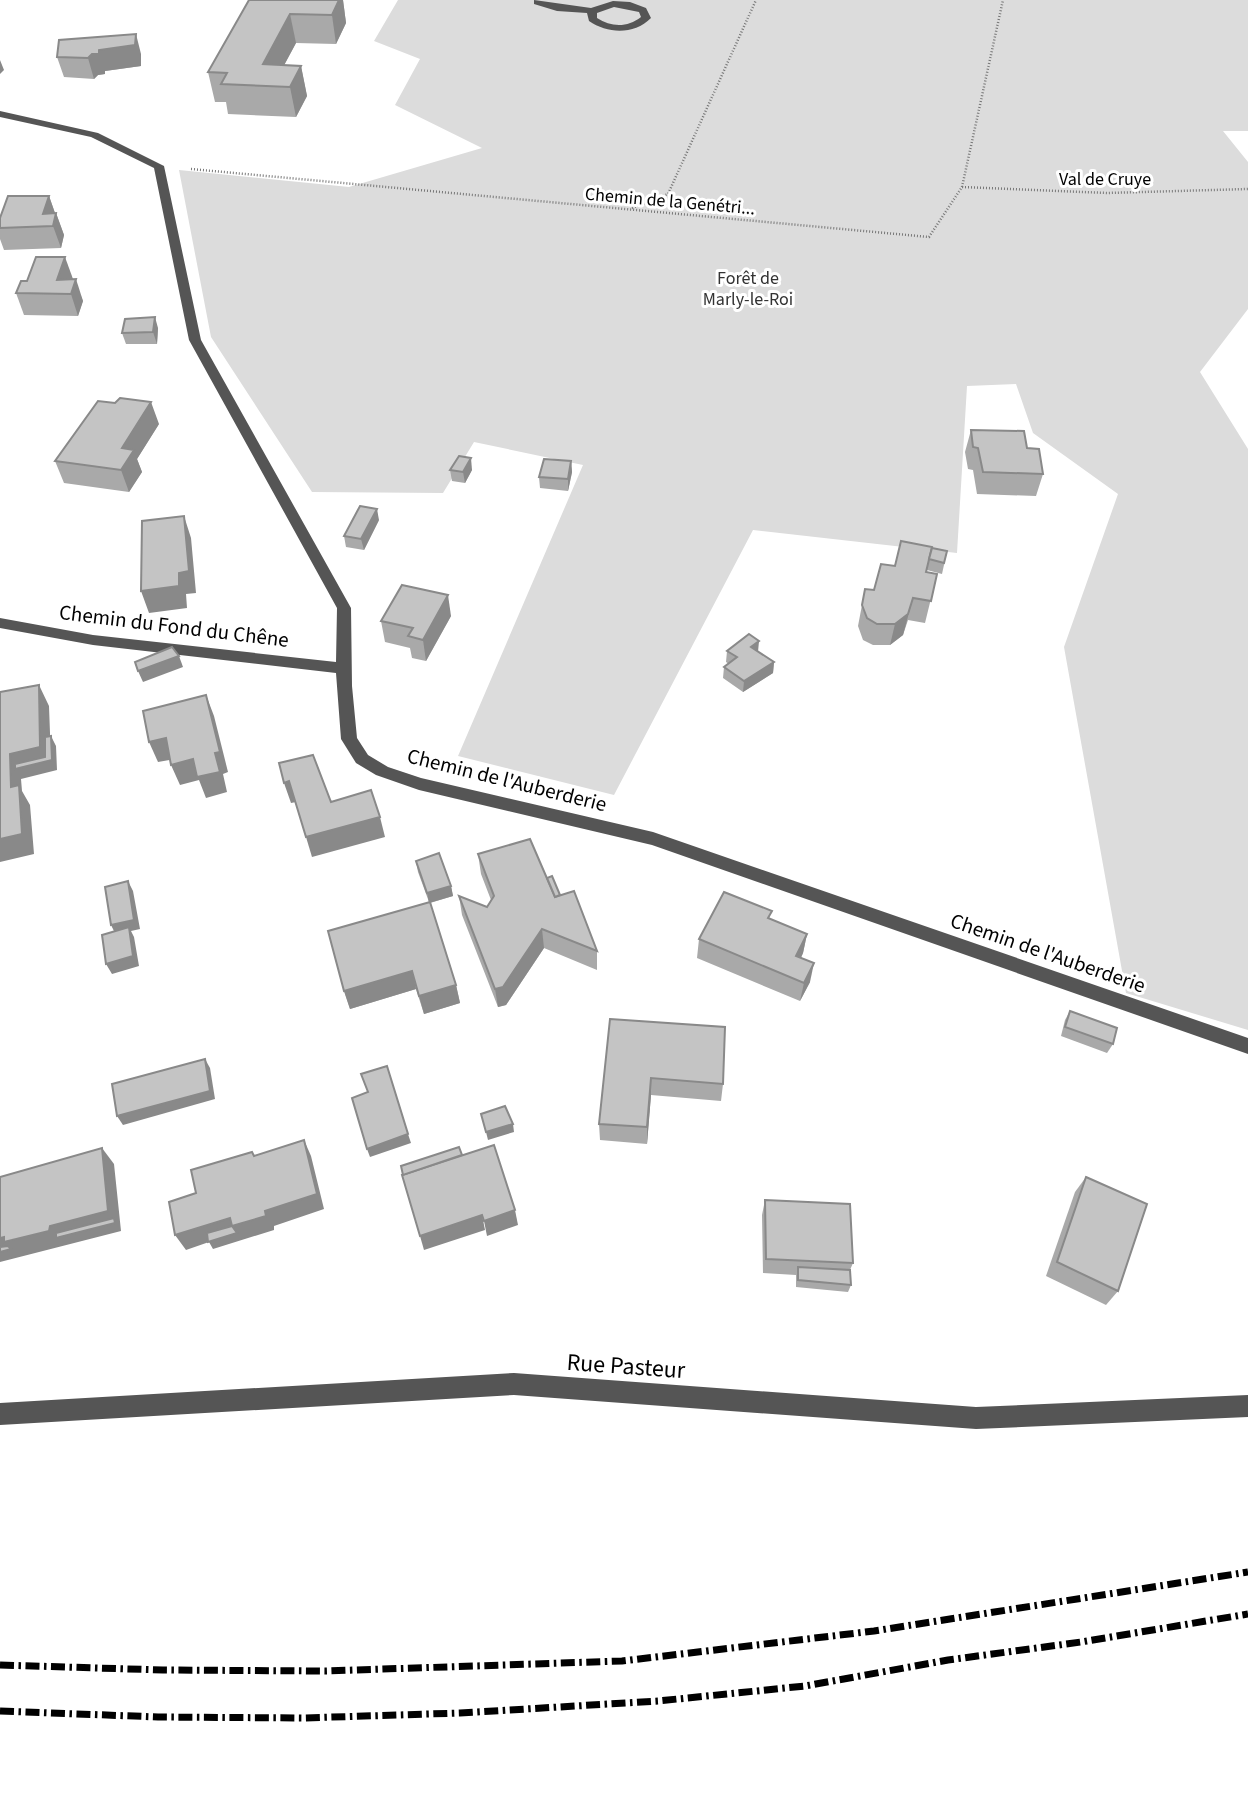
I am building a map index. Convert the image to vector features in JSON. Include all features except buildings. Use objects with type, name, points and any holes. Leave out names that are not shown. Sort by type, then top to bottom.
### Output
[{"type":"street","points":[[536,1],[556,8],[592,11],[604,5],[630,5],[643,10],[646,18],[637,25],[610,28],[596,23],[592,19],[592,11]]},
{"type":"street","points":[[0,114],[94,135],[159,166]]},
{"type":"street","name":"Chemin de l'Auberderie","points":[[159,166],[195,340],[344,608],[344,687],[349,739],[362,758],[382,771],[419,784],[653,839],[1248,1046]]},
{"type":"street","name":"Chemin du Fond du Chêne","points":[[0,623],[93,640],[344,668]]},
{"type":"street","name":"Rue Pasteur","points":[[0,1413],[514,1384],[976,1418],[1248,1406]]},
{"type":"path","points":[[630,209],[668,194],[756,0]]},
{"type":"path","name":"Chemin de la Genétri...","points":[[159,166],[929,237],[962,187],[1003,0]]},
{"type":"path","name":"Val de Cruye","points":[[962,187],[1107,193],[1248,189]]},
{"type":"green space","name":"Forêt de Marly-le-Roi","points":[[398,0],[1248,0],[1248,131],[1223,131],[1248,162],[1248,309],[1200,372],[1248,449],[1248,1030],[1126,993],[1064,647],[1118,494],[1033,433],[1016,384],[967,386],[957,553],[753,530],[614,795],[458,756],[583,465],[474,442],[443,493],[312,492],[211,337],[179,170],[349,187],[482,148],[395,105],[420,59],[374,41]]},
{"type":"railway","points":[[0,1665],[326,1671],[622,1661],[874,1631],[1248,1572]]},
{"type":"railway","points":[[0,1711],[158,1717],[304,1718],[460,1713],[658,1701],[805,1686],[948,1660],[1081,1642],[1248,1614]]}]
